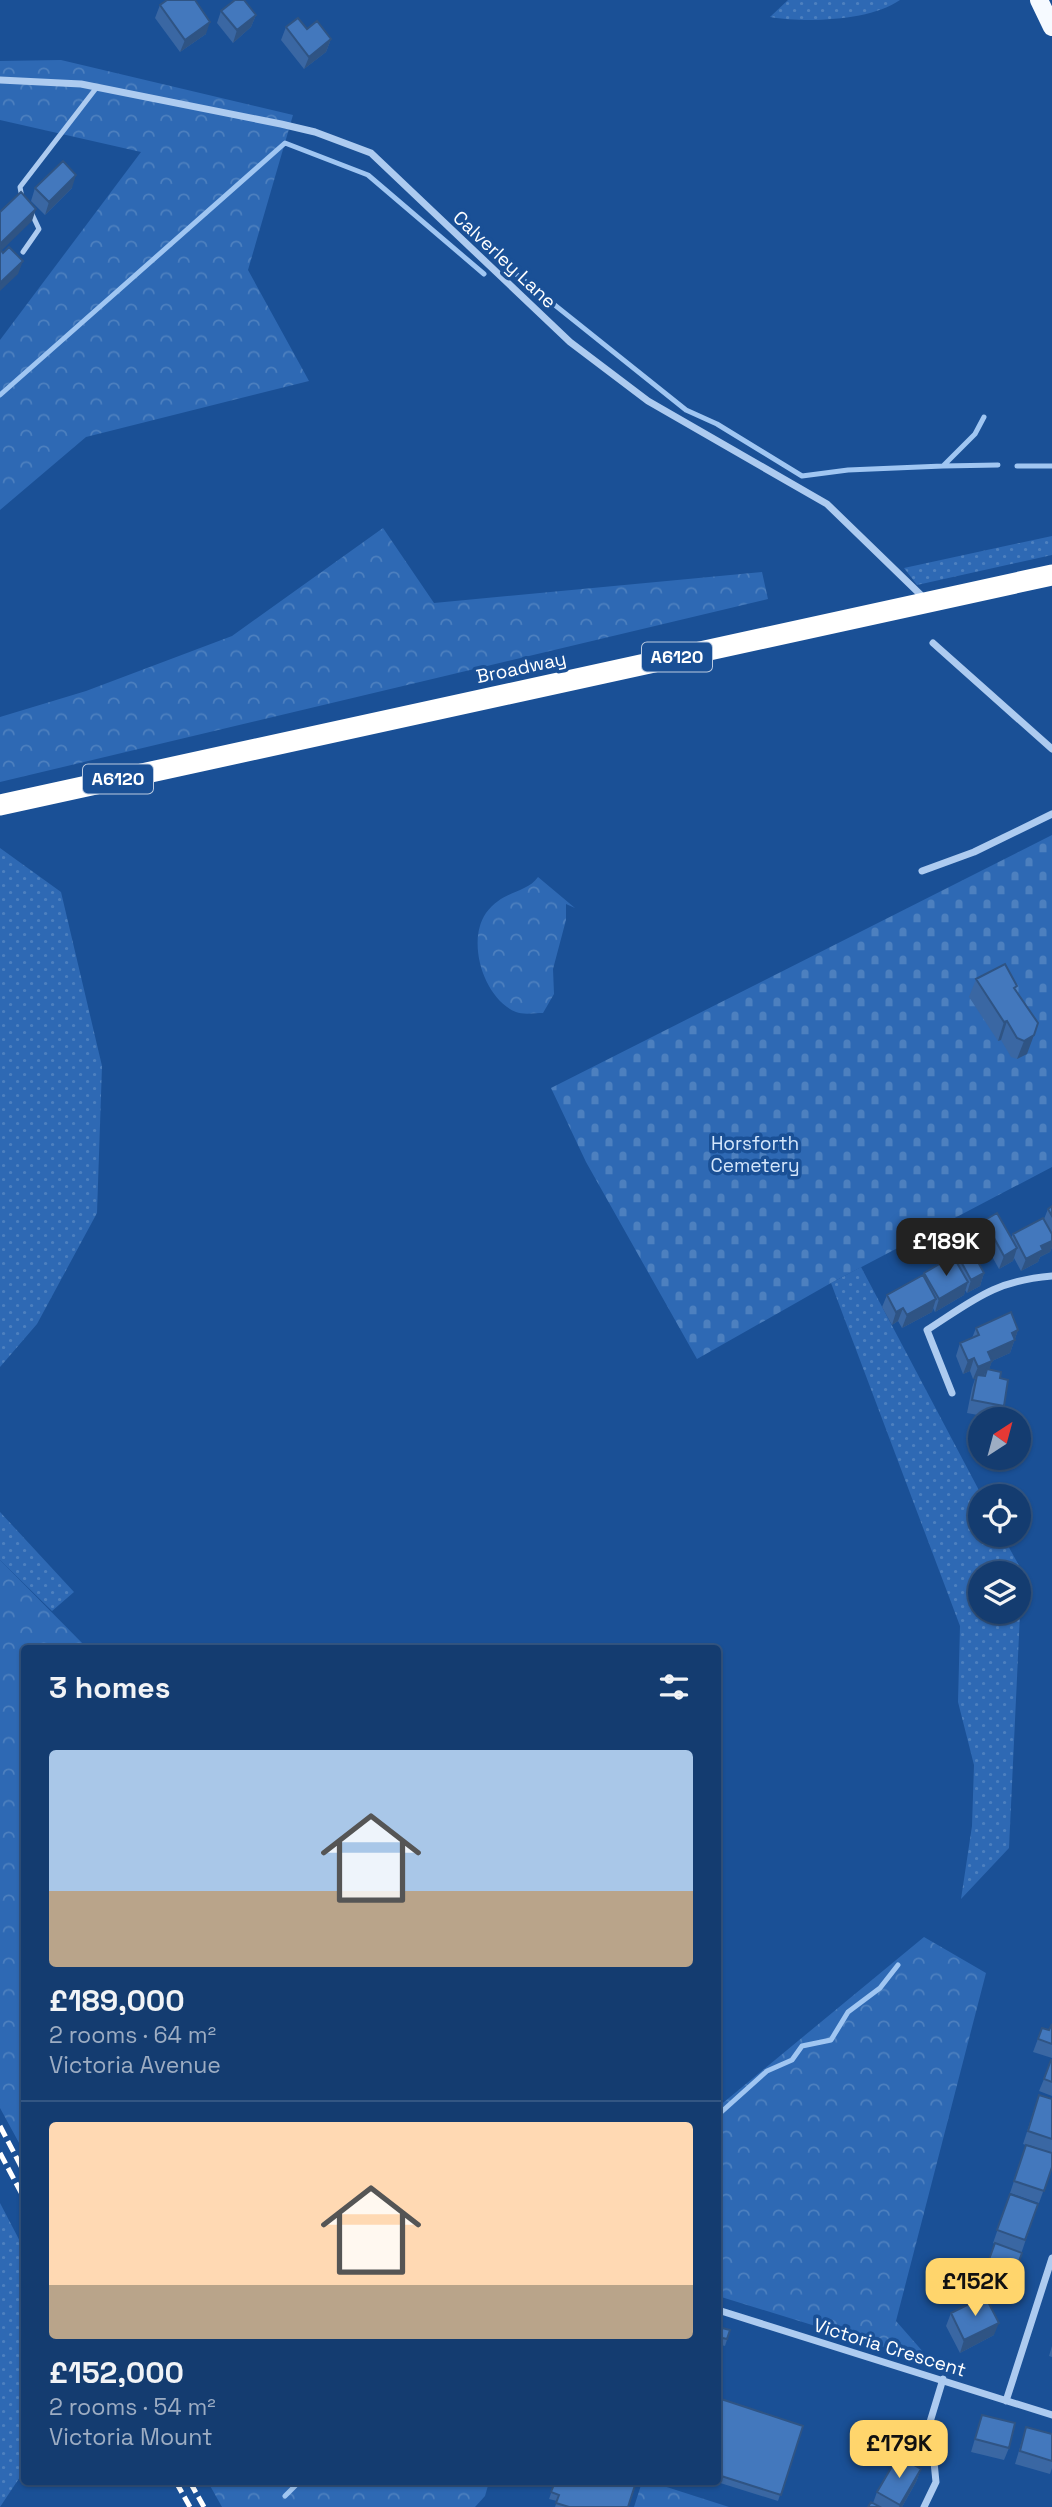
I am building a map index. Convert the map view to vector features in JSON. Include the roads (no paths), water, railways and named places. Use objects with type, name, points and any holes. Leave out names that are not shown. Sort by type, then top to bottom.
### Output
[{"type":"highway","name":"Broadway","points":[[0,805],[1052,575]]},
{"type":"main road","points":[[1039,0],[1052,27]]},
{"type":"street","name":"Calverley Lane","points":[[0,80],[97,87],[315,132],[371,153],[570,342],[648,401],[827,504],[929,602]]},
{"type":"street","points":[[933,643],[1052,749]]},
{"type":"street","points":[[922,871],[974,852],[1052,814]]},
{"type":"street","points":[[952,1393],[927,1330],[994,1287],[1028,1276],[1051,1276]]},
{"type":"street","points":[[1006,2401],[1052,2258]]},
{"type":"street","name":"Victoria Crescent","points":[[721,2311],[943,2379],[1052,2416]]},
{"type":"street","points":[[924,2507],[936,2482],[930,2422],[943,2379]]},
{"type":"lane","points":[[23,252],[38,229],[20,195],[20,187],[97,87]]},
{"type":"waterway","points":[[0,395],[285,143],[368,175],[484,274]]},
{"type":"waterway","points":[[506,266],[686,410],[717,424],[802,476],[848,470],[943,466],[975,434],[984,417]]},
{"type":"waterway","points":[[943,466],[998,465]]},
{"type":"waterway","points":[[1017,466],[1052,466]]},
{"type":"waterway","points":[[721,2112],[767,2071],[792,2060],[802,2046],[831,2040],[848,2012],[880,1988],[898,1965]]},
{"type":"waterway","points":[[285,2496],[296,2485]]},
{"type":"railway","points":[[0,2126],[21,2166]]},
{"type":"railway","points":[[0,2153],[21,2192]]},
{"type":"railway","points":[[178,2485],[190,2507]]},
{"type":"railway","points":[[192,2485],[204,2507]]},
{"type":"park label","name":"Horsforth Cemetery","points":[[755,1154]]}]
